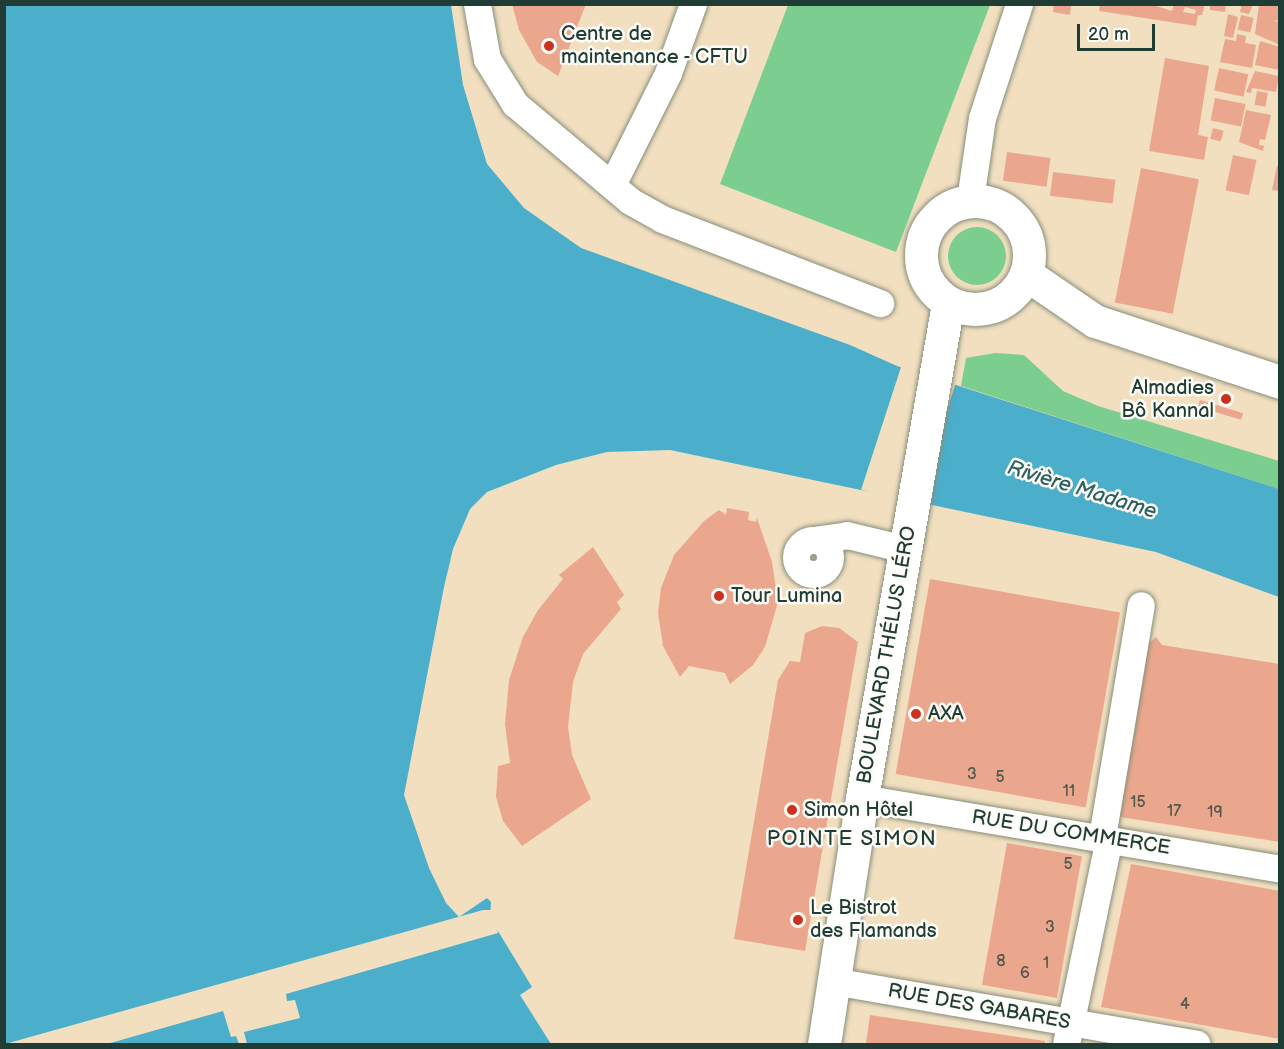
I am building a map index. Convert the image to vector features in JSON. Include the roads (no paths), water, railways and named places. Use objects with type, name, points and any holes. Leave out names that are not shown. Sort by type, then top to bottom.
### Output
[{"type":"main road","points":[[970,200],[988,201],[1017,220],[1026,237],[1029,255],[1026,274],[1016,291],[1002,302],[984,309],[965,309],[948,303],[925,278],[921,243],[939,213],[970,200]]},
{"type":"main road","points":[[1026,274],[1095,321],[1280,382]]},
{"type":"main road","name":"BOULEVARD THÉLUS LÉRO","points":[[824,1044],[862,798],[892,544],[913,506],[935,367],[948,303]]},
{"type":"street","points":[[477,4],[487,59],[515,104],[612,185],[662,219],[880,303]]},
{"type":"street","points":[[612,185],[668,73],[693,4]]},
{"type":"street","points":[[970,200],[976,147],[987,98],[1019,4]]},
{"type":"street","points":[[847,535],[892,544],[829,563],[817,574],[806,573],[798,565],[798,548],[813,540],[847,535]]},
{"type":"street","points":[[1068,1034],[1105,838],[1141,605]]},
{"type":"street","name":"RUE DU COMMERCE","points":[[862,798],[1280,869]]},
{"type":"street","name":"RUE DES GABARES","points":[[833,981],[1068,1034],[1197,1044]]},
{"type":"water","name":"Rivière Madame","points":[[5,5],[451,5],[463,85],[487,164],[524,208],[581,248],[850,345],[897,366],[1279,489],[1279,597],[1156,552],[670,450],[607,452],[556,465],[487,492],[470,509],[453,549],[444,587],[404,795],[429,868],[446,903],[459,917],[487,898],[491,902],[490,918],[532,987],[520,995],[551,1044],[5,1044]]},
{"type":"place","name":"Centre de maintenance - CFTU","points":[[549,46]]},
{"type":"place","name":"Almadies Bô Kannal","points":[[1226,399]]},
{"type":"place","name":"Tour Lumina","points":[[719,596]]},
{"type":"place","name":"AXA","points":[[916,714]]},
{"type":"place","name":"Simon Hôtel","points":[[792,810]]},
{"type":"place","name":"Le Bistrot des Flamands","points":[[798,920]]},
{"type":"district","name":"POINTE SIMON","points":[[852,839]]}]
